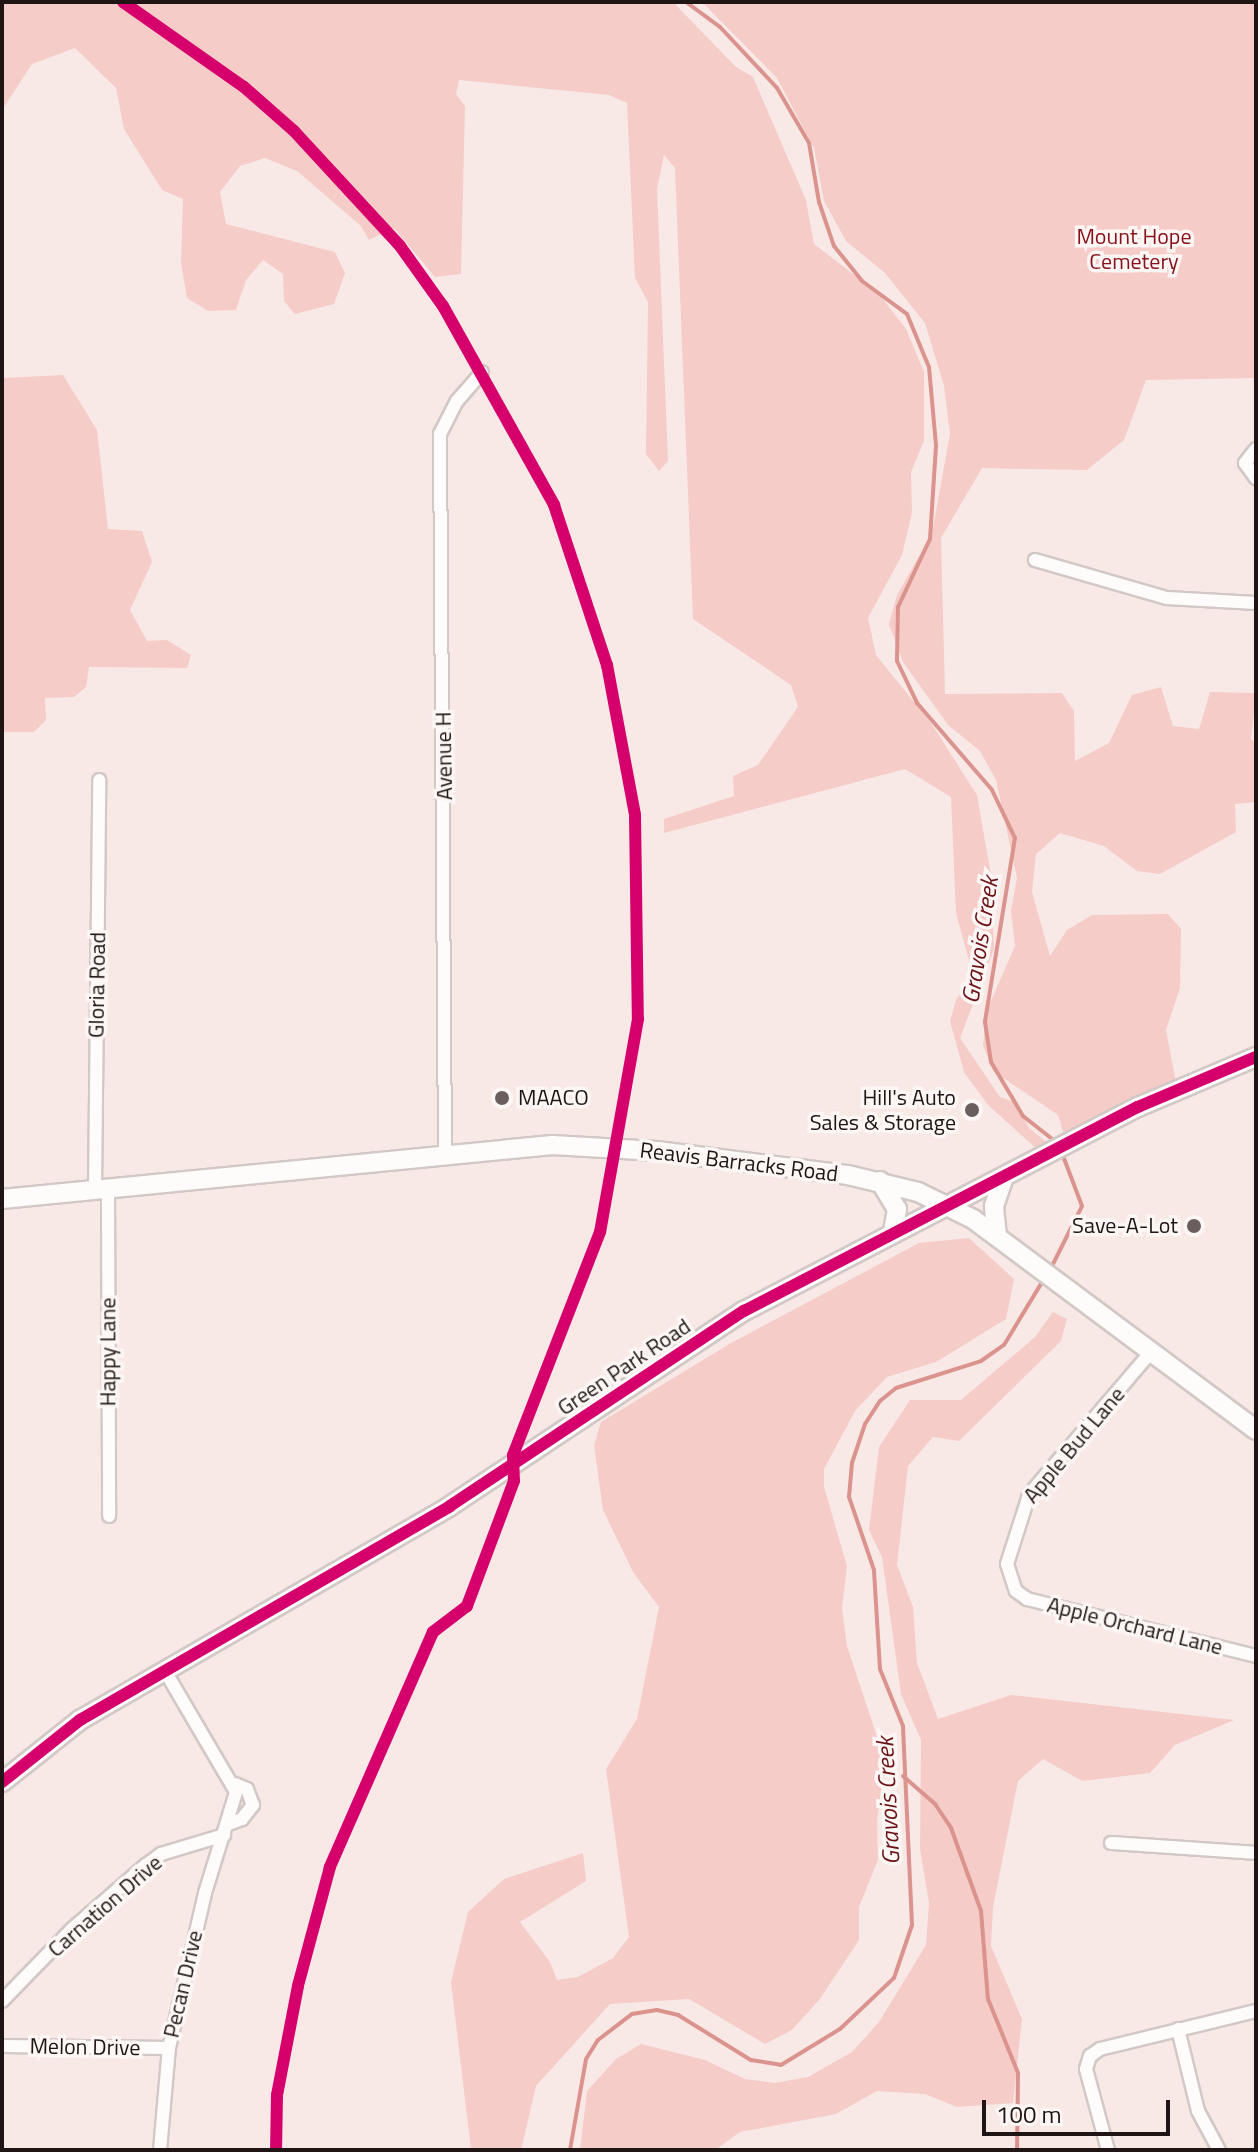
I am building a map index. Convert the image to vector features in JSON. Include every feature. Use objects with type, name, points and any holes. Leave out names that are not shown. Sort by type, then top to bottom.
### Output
[{"type":"street","name":"Avenue H","points":[[445,1154],[440,434],[457,401],[482,372]]},
{"type":"street","points":[[1256,449],[1245,463],[1256,478]]},
{"type":"street","points":[[1035,560],[1167,598],[1256,603]]},
{"type":"street","name":"Gloria Road","points":[[99,780],[102,1190]]},
{"type":"street","name":"Green Park Road","points":[[2,1782],[56,1737],[492,1481],[744,1311],[1072,1141],[1256,1057]]},
{"type":"street","name":"Reavis Barracks Road","points":[[2,1199],[445,1154],[596,1145],[880,1181],[948,1205],[1001,1239],[1256,1430]]},
{"type":"street","points":[[1001,1239],[994,1206],[1004,1177]]},
{"type":"street","points":[[880,1181],[897,1208],[893,1232]]},
{"type":"street","name":"Happy Lane","points":[[102,1190],[109,1516]]},
{"type":"street","name":"Apple Bud Lane","points":[[1016,1591],[1007,1564],[1029,1495],[1151,1352]]},
{"type":"street","name":"Apple Orchard Lane","points":[[1016,1591],[1027,1599],[1256,1656]]},
{"type":"street","name":"Pecan Drive","points":[[160,2150],[169,2048],[205,1893],[226,1830],[235,1784],[165,1671]]},
{"type":"street","name":"Carnation Drive","points":[[2,2001],[72,1929],[146,1865],[161,1854],[226,1830]]},
{"type":"street","points":[[1111,1843],[1256,1853]]},
{"type":"street","points":[[1108,2150],[1086,2069],[1090,2056],[1100,2049],[1256,2011]]},
{"type":"street","points":[[1178,2029],[1198,2111],[1219,2150]]},
{"type":"street","name":"Melon Drive","points":[[2,2046],[169,2048]]},
{"type":"green space","points":[[2,2],[673,2],[736,67],[753,77],[806,200],[814,244],[879,294],[906,329],[924,372],[924,441],[911,472],[912,513],[902,555],[868,618],[876,655],[931,723],[977,795],[991,875],[994,949],[960,1038],[1000,1097],[1017,1103],[1029,1128],[1050,1145],[1037,1149],[988,1105],[964,1072],[950,1021],[956,1000],[973,975],[956,913],[951,797],[905,769],[664,833],[664,819],[734,796],[733,776],[758,765],[798,707],[791,685],[693,619],[675,168],[664,155],[657,189],[668,461],[659,471],[646,454],[648,302],[635,278],[627,103],[609,95],[459,80],[456,94],[465,106],[461,274],[435,277],[394,228],[369,240],[361,226],[297,171],[265,158],[240,166],[220,192],[226,224],[335,252],[345,273],[334,304],[295,314],[284,301],[283,274],[263,260],[246,280],[236,310],[208,311],[187,298],[181,263],[183,199],[162,190],[124,129],[116,88],[75,48],[32,64],[2,110]]},
{"type":"green space","name":"Mount Hope Cemetery","points":[[702,2],[1256,2],[1256,378],[1146,380],[1124,440],[1087,470],[982,468],[941,538],[945,694],[1062,693],[1074,711],[1075,761],[1109,743],[1132,695],[1161,687],[1173,726],[1199,729],[1210,692],[1256,693],[1251,739],[1256,744],[1256,802],[1235,804],[1236,832],[1160,874],[1137,871],[1104,846],[1060,833],[1036,854],[1032,892],[1050,956],[1067,930],[1092,915],[1168,914],[1181,929],[1180,988],[1166,1030],[1176,1083],[1065,1138],[1058,1115],[993,1071],[983,1045],[987,1010],[1015,946],[1011,911],[1017,878],[996,780],[980,751],[948,725],[903,662],[889,624],[897,595],[932,533],[950,434],[944,386],[925,323],[885,273],[846,241],[824,201],[814,148],[777,78]]},
{"type":"green space","points":[[63,375],[97,430],[108,529],[142,531],[152,562],[130,610],[147,641],[167,640],[191,655],[187,668],[89,667],[86,687],[74,697],[45,698],[46,720],[34,732],[2,732],[2,378]]},
{"type":"green space","points":[[969,1238],[1014,1279],[1006,1319],[936,1362],[887,1377],[855,1411],[824,1469],[824,1487],[847,1566],[842,1608],[847,1646],[886,1764],[877,1820],[878,1860],[859,1907],[859,1940],[819,2000],[792,2030],[765,2044],[689,1999],[610,2004],[536,2086],[521,2150],[471,2150],[451,1982],[468,1912],[504,1879],[583,1853],[586,1881],[520,1922],[550,1962],[557,1980],[578,1977],[613,1958],[629,1937],[606,1769],[637,1719],[659,1607],[633,1572],[603,1510],[594,1445],[601,1422],[731,1343],[919,1243]]},
{"type":"green space","points":[[1053,1312],[1067,1319],[1061,1341],[959,1441],[933,1437],[908,1466],[897,1565],[913,1607],[917,1663],[938,1719],[1011,1695],[1234,1720],[1175,1745],[1150,1773],[1082,1781],[1043,1759],[1018,1781],[993,1907],[991,1946],[1022,2019],[1013,2103],[957,2107],[925,2094],[877,2091],[836,2114],[740,2132],[715,2150],[580,2150],[587,2091],[616,2059],[641,2044],[705,2060],[745,2079],[775,2083],[808,2077],[852,2052],[879,2022],[926,1945],[929,1903],[920,1849],[921,1740],[901,1694],[882,1557],[869,1530],[879,1447],[910,1400],[961,1400],[1035,1337]]},
{"type":"waterway","name":"Gravois Creek","points":[[686,2],[720,27],[777,88],[809,143],[819,202],[834,246],[862,281],[907,314],[929,367],[936,446],[930,539],[898,607],[897,661],[917,703],[992,790],[1015,838],[985,1022],[991,1062],[1023,1116],[1056,1142]]},
{"type":"waterway","name":"Gravois Creek","points":[[1051,1268],[1082,1206],[1062,1153]]},
{"type":"waterway","name":"Gravois Creek","points":[[570,2150],[586,2059],[598,2040],[632,2014],[657,2010],[678,2015],[751,2060],[781,2065],[840,2029],[894,1978],[912,1925],[903,1726],[880,1669],[874,1570],[849,1497],[852,1463],[865,1424],[880,1401],[896,1388],[981,1361],[1004,1345],[1044,1279]]},
{"type":"waterway","points":[[903,1776],[935,1804],[951,1828],[981,1911],[988,1999],[1018,2073],[1017,2150]]},
{"type":"cycle path","points":[[123,2],[244,87],[294,131],[400,246],[443,306],[554,505],[607,665],[635,815],[638,1019],[600,1232],[513,1455],[514,1481],[467,1606],[433,1632],[330,1867],[298,1986],[277,2095],[276,2150]]},
{"type":"cycle path","points":[[2,1782],[80,1720],[450,1506],[744,1311],[1138,1107],[1256,1057]]},
{"type":"place","name":"MAACO","points":[[502,1098]]},
{"type":"place","name":"Hill's Auto Sales & Storage","points":[[972,1110]]},
{"type":"place","name":"Save-A-Lot","points":[[1194,1226]]}]
